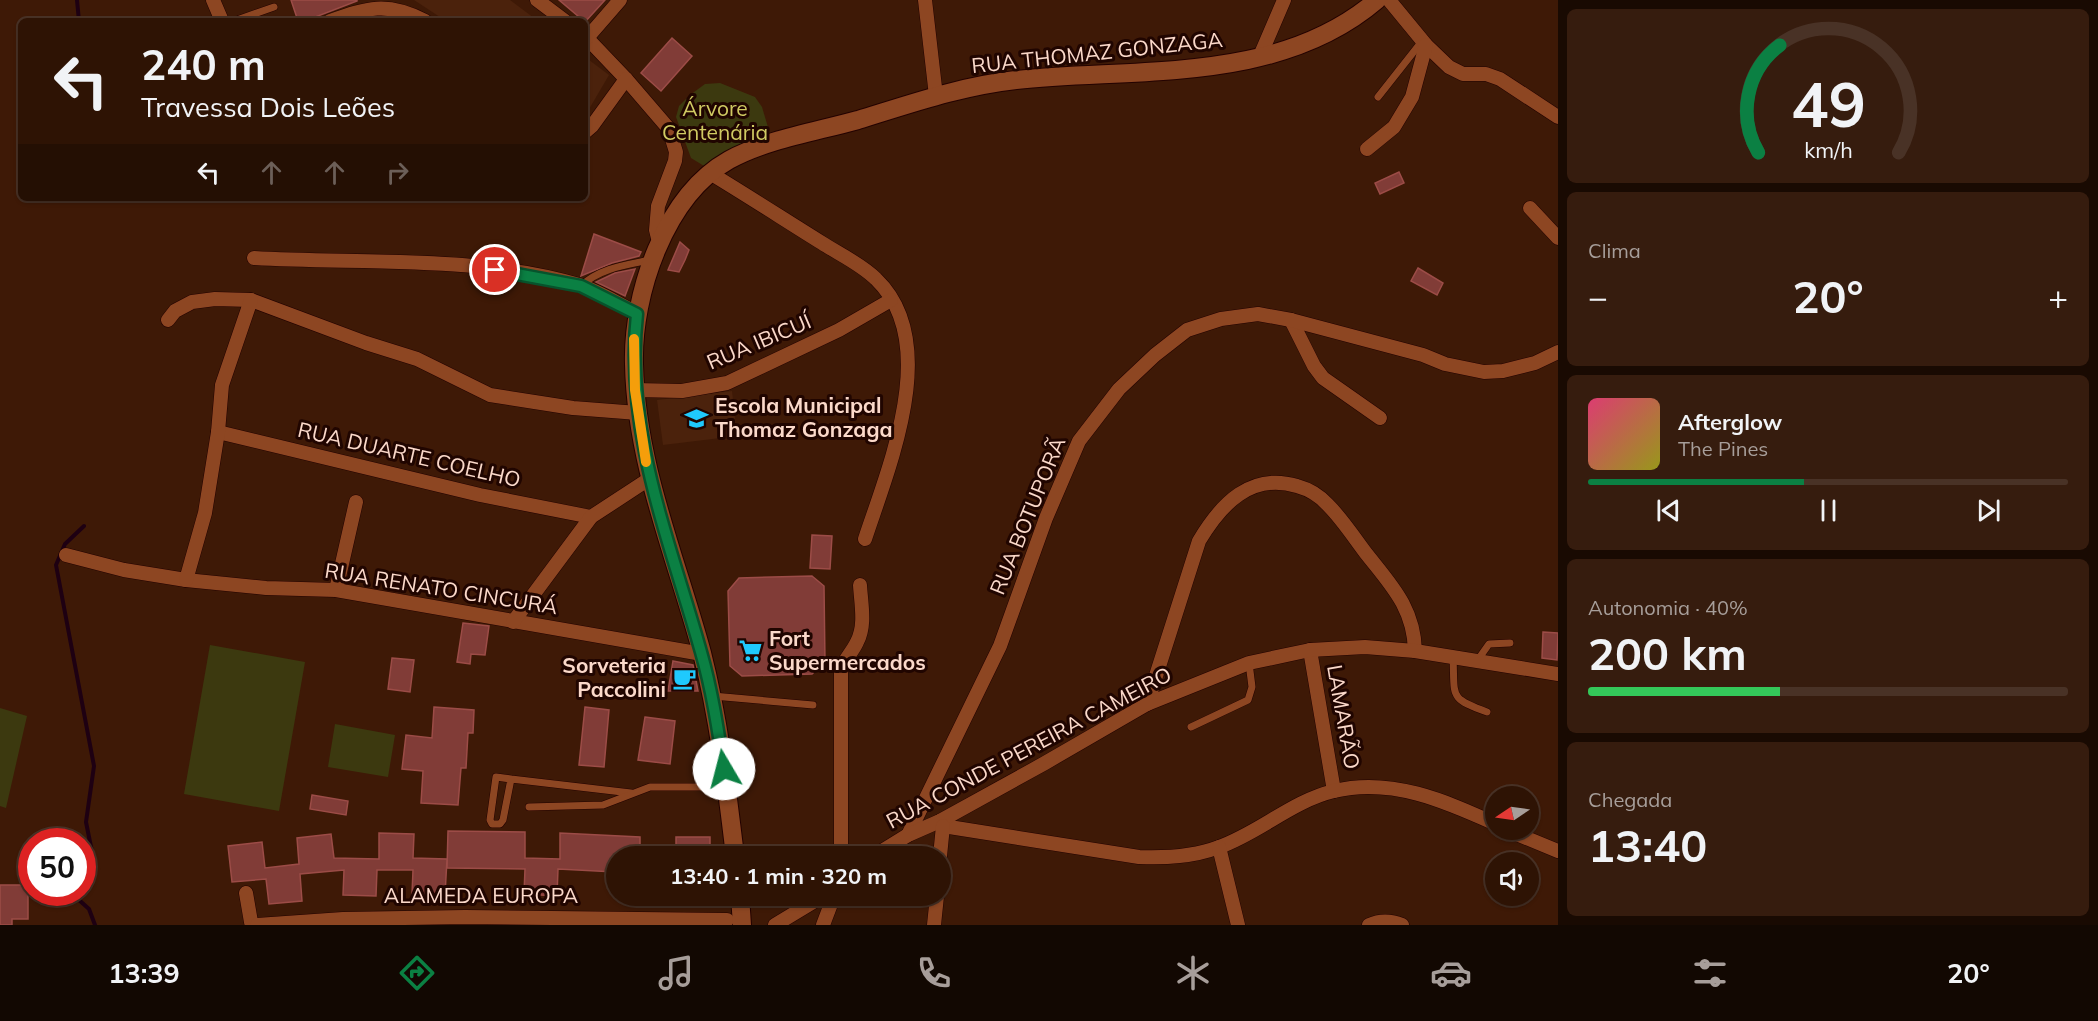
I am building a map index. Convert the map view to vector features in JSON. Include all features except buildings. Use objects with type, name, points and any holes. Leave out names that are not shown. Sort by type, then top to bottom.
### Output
[{"type":"main road","name":"RUA THOMAZ GONZAGA","points":[[734,846],[711,696],[702,654],[649,479],[635,390],[634,338],[641,288],[659,242],[686,201],[711,172],[728,161],[763,146],[936,96],[1000,82],[1206,68],[1260,56],[1311,40],[1338,27],[1377,0]]},
{"type":"main road","points":[[737,922],[739,906]]},
{"type":"street","points":[[213,0],[221,18]]},
{"type":"street","points":[[537,0],[561,18]]},
{"type":"street","points":[[588,35],[620,0]]},
{"type":"street","points":[[925,0],[936,96]]},
{"type":"street","points":[[1260,56],[1284,0]]},
{"type":"street","points":[[1389,0],[1449,67],[1463,74],[1486,74],[1500,79],[1558,117]]},
{"type":"street","points":[[338,18],[377,7],[417,18]]},
{"type":"street","points":[[588,39],[662,118],[669,129],[676,152],[658,206],[656,230],[659,242]]},
{"type":"street","points":[[1367,149],[1394,127],[1412,97],[1425,42]]},
{"type":"street","points":[[588,129],[626,79]]},
{"type":"street","points":[[711,172],[876,279],[902,321],[907,348],[906,376],[897,442],[865,539]]},
{"type":"street","points":[[1530,208],[1558,238]]},
{"type":"street","points":[[254,258],[473,267],[518,272],[581,286],[637,314]]},
{"type":"street","points":[[168,320],[175,311],[192,302],[214,299],[251,300],[366,343],[417,359],[490,395],[573,408],[638,413]]},
{"type":"street","points":[[186,580],[205,513],[218,432],[222,386],[251,300]]},
{"type":"street","name":"RUA IBICUÍ","points":[[635,390],[682,391],[727,383],[839,330],[891,300]]},
{"type":"street","name":"RUA BOTUPORÃ","points":[[908,835],[1000,646],[1065,472],[1079,441],[1102,408],[1148,362],[1187,330],[1221,319],[1258,314],[1290,320],[1423,355],[1445,364],[1484,372],[1503,371],[1535,363],[1558,352]]},
{"type":"street","points":[[1290,320],[1314,366],[1323,378],[1380,418]]},
{"type":"street","name":"RUA DUARTE COELHO","points":[[218,432],[480,495],[591,517]]},
{"type":"street","points":[[513,622],[591,517],[649,479]]},
{"type":"street","points":[[1147,704],[1199,541],[1212,520],[1235,497],[1261,484],[1275,481],[1289,483],[1309,491],[1328,504],[1403,603],[1412,621],[1415,651]]},
{"type":"street","points":[[336,590],[356,502]]},
{"type":"street","name":"RUA RENATO CINCURÁ","points":[[66,555],[124,570],[186,580],[266,588],[336,590],[702,654]]},
{"type":"street","points":[[841,846],[841,672],[844,661],[860,637],[862,619],[860,585]]},
{"type":"street","name":"RUA CONDE PEREIRA CAMEIRO","points":[[890,846],[908,835],[941,823],[1147,704],[1249,663],[1310,650],[1365,647],[1415,651],[1558,674]]},
{"type":"street","name":"LAMARÃO","points":[[1310,650],[1334,791]]},
{"type":"street","points":[[940,846],[941,823],[1138,857],[1169,858],[1219,848],[1306,801],[1334,791],[1364,788],[1394,789],[1424,794],[1485,819]]},
{"type":"street","points":[[1531,840],[1558,851]]},
{"type":"street","points":[[1219,848],[1238,925]]},
{"type":"street","name":"ALAMEDA EUROPA","points":[[246,893],[251,922],[256,925],[343,919],[465,916],[737,922]]},
{"type":"street","points":[[775,925],[806,906]]},
{"type":"street","points":[[823,925],[830,906]]},
{"type":"street","points":[[934,925],[936,906]]},
{"type":"street","points":[[1369,925],[1378,921],[1401,925]]},
{"type":"lane","points":[[243,18],[274,7]]},
{"type":"lane","points":[[1378,97],[1425,42]]},
{"type":"lane","points":[[581,286],[592,276],[610,269],[651,260]]},
{"type":"lane","points":[[1477,661],[1489,644],[1510,643]]},
{"type":"lane","points":[[1453,657],[1457,696],[1461,702],[1487,712]]},
{"type":"lane","points":[[1191,727],[1248,700],[1252,687],[1249,663]]},
{"type":"lane","points":[[711,696],[813,705]]},
{"type":"lane","points":[[511,779],[503,820],[500,824],[492,824],[490,820],[496,777],[631,793]]},
{"type":"lane","points":[[529,807],[603,805],[650,787],[726,787]]},
{"type":"shaded area","points":[[414,0],[510,0],[534,18],[441,18]]},
{"type":"shaded area","points":[[588,59],[609,75],[588,111]]},
{"type":"shaded area","name":"Escola Municipal Thomaz Gonzaga","points":[[732,391],[737,436],[663,445],[657,400]]},
{"type":"green space","name":"Árvore Centenária","points":[[720,83],[755,97],[762,107],[770,134],[764,141],[709,169],[691,158],[676,117],[679,106],[690,95],[705,84]]},
{"type":"green space","points":[[210,645],[305,662],[279,811],[184,794]]},
{"type":"green space","points":[[0,708],[27,716],[6,808],[0,806]]},
{"type":"green space","points":[[335,724],[395,735],[388,777],[328,767]]},
{"type":"waterway","points":[[77,0],[79,18]]},
{"type":"waterway","points":[[84,526],[65,544],[56,565],[94,766],[86,822],[87,828]]},
{"type":"waterway","points":[[86,906],[95,925]]},
{"type":"slow traffic","points":[[634,339],[635,390],[646,462]]},
{"type":"place","name":"Escola Municipal Thomaz Gonzaga","points":[[697,418]]},
{"type":"place","name":"Fort Supermercados","points":[[751,651]]},
{"type":"place","name":"Sorveteria Paccolini","points":[[684,678]]},
{"type":"route","points":[[495,270],[556,279],[581,286],[637,314],[634,338],[635,390],[649,479],[702,654],[724,769]]}]
